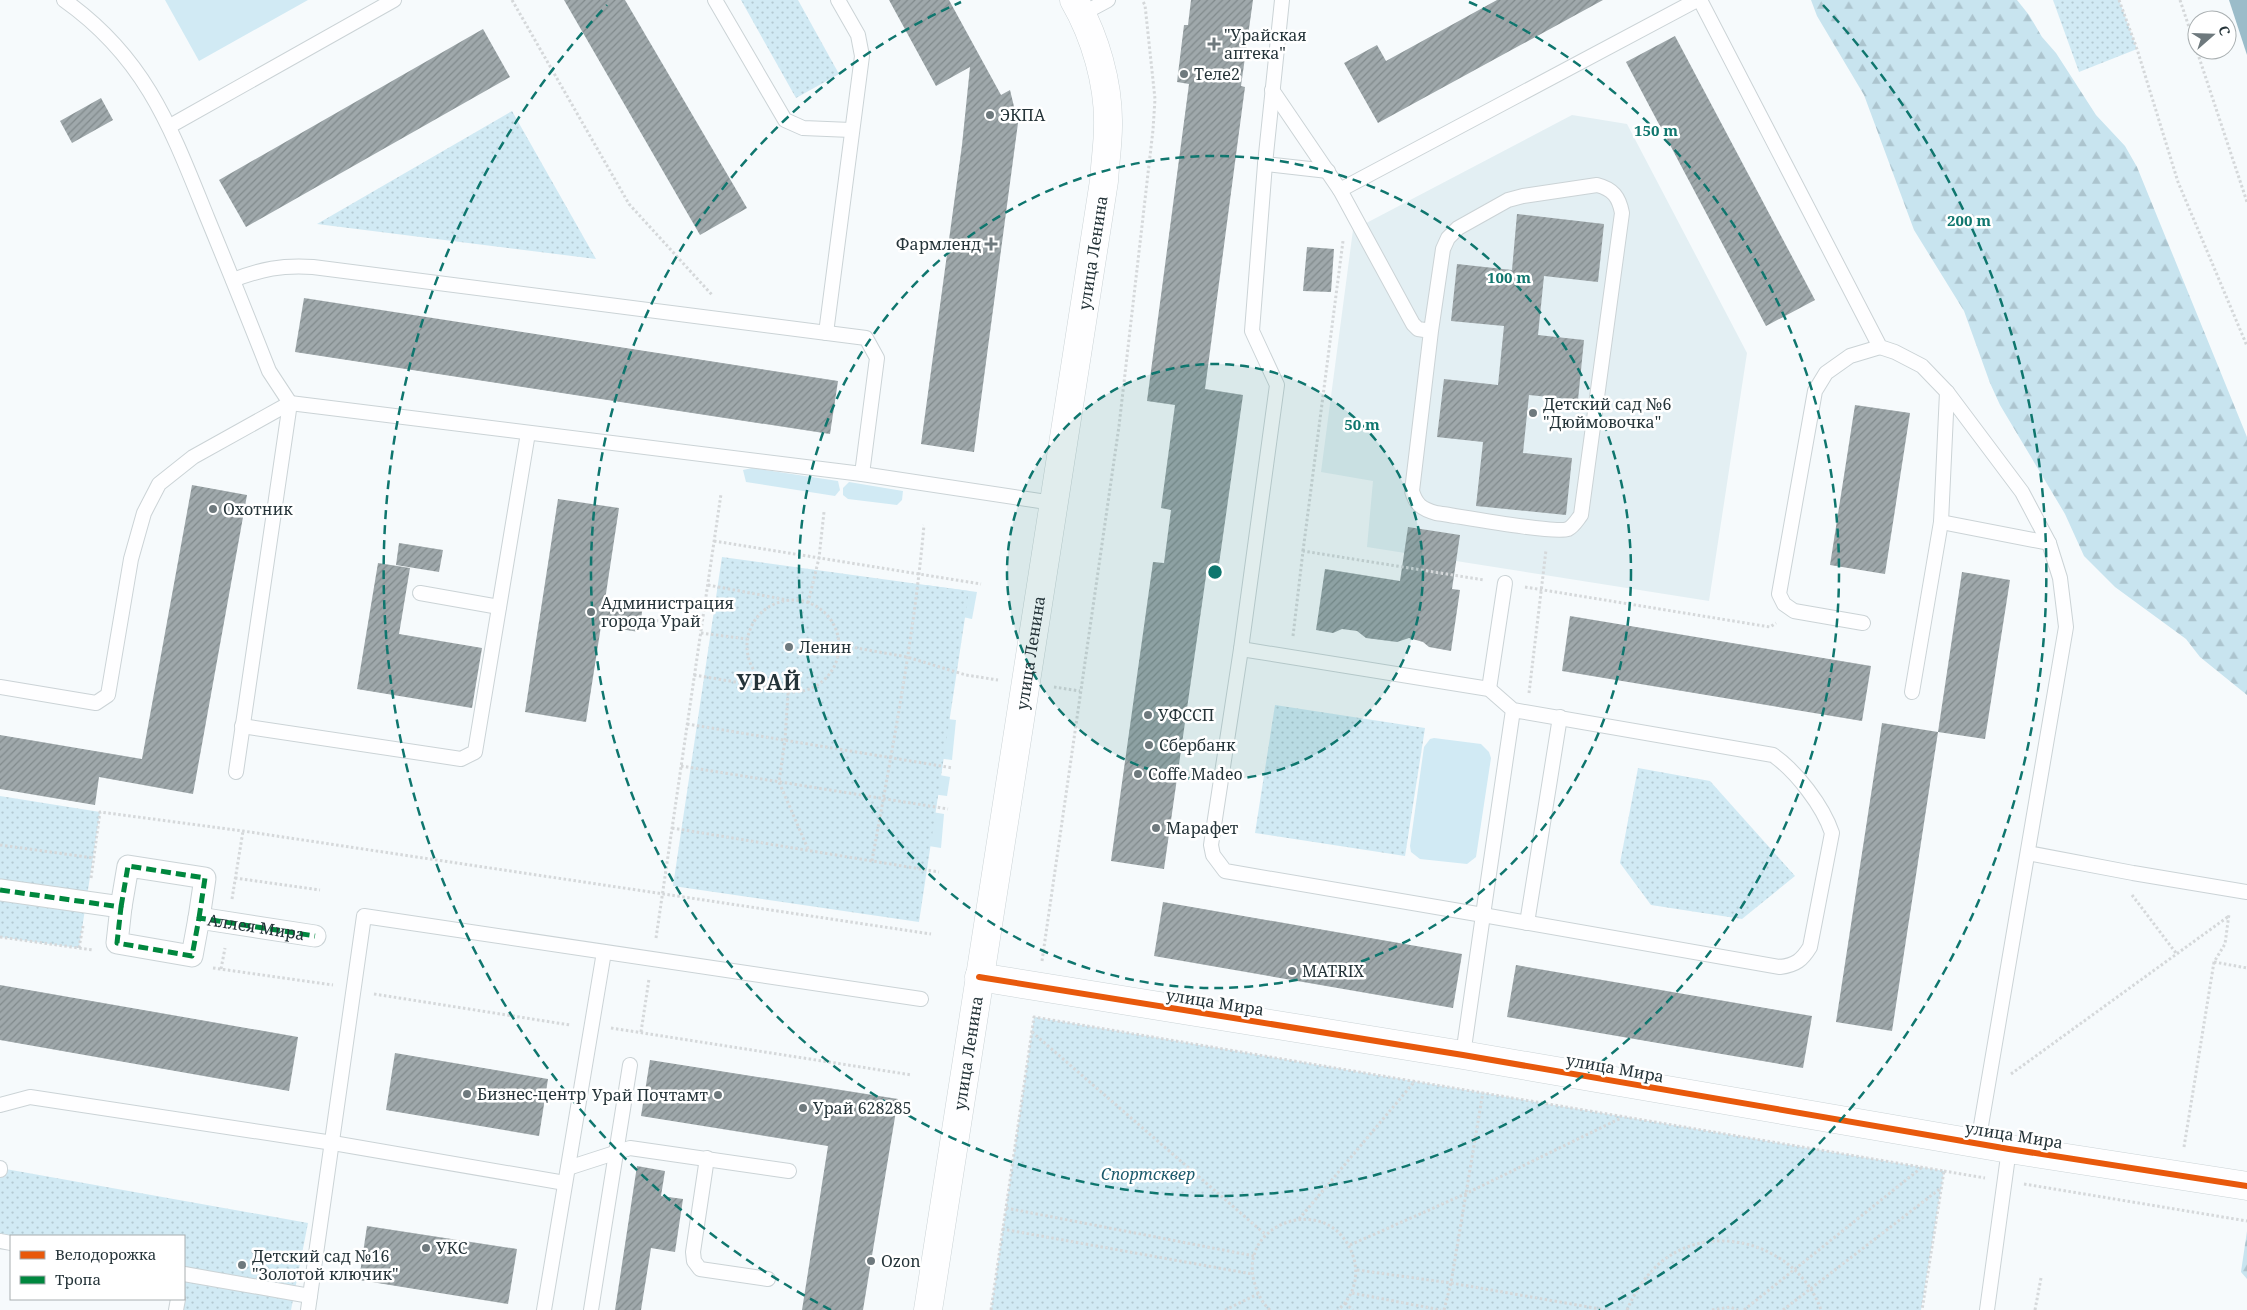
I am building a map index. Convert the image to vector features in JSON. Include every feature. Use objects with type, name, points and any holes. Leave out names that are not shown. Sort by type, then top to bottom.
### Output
[{"type":"main road","name":"улица Ленина","points":[[928,1310],[1104,181],[1108,124],[1104,84],[1096,52],[1078,7]]},
{"type":"main road","name":"улица Мира","points":[[979,978],[1463,1056],[1978,1144],[2247,1186]]},
{"type":"street","name":"Аллея Мира","points":[[128,866],[205,878],[192,956],[117,943],[121,907],[128,866]]},
{"type":"street","points":[[0,890],[121,907]]},
{"type":"street","name":"Аллея Мира","points":[[199,918],[315,936]]},
{"type":"lane","points":[[64,0],[82,13],[119,48],[147,84],[170,126],[269,371],[290,404],[236,772]]},
{"type":"lane","points":[[170,126],[394,0]]},
{"type":"lane","points":[[715,0],[785,120],[802,128],[851,130]]},
{"type":"lane","points":[[826,333],[862,56],[858,35],[838,0]]},
{"type":"lane","points":[[1078,7],[1108,0]]},
{"type":"lane","points":[[1241,649],[1489,689],[1520,711],[1774,755],[1788,765],[1827,818],[1832,833],[1810,947],[1803,958],[1794,965],[1780,967],[1225,871],[1213,855],[1210,845],[1241,649],[1277,385],[1252,332],[1265,164],[1282,0]]},
{"type":"lane","points":[[1340,190],[1698,0],[1880,347]]},
{"type":"lane","points":[[1272,90],[1340,190],[1413,324],[1418,328],[1431,331]]},
{"type":"lane","points":[[1265,164],[1328,171]]},
{"type":"lane","points":[[1597,185],[1608,188],[1614,193],[1620,202],[1622,213],[1581,515],[1568,529],[1549,530],[1436,513],[1422,509],[1415,501],[1412,490],[1431,331],[1443,249],[1448,238],[1458,228],[1508,200],[1523,196],[1597,185]]},
{"type":"lane","points":[[233,280],[261,269],[287,265],[313,267],[866,338],[877,358],[862,474]]},
{"type":"lane","points":[[1863,623],[1794,611],[1784,604],[1780,594],[1815,390],[1826,372],[1850,356],[1880,347],[1895,352],[1922,366],[1946,392],[2022,492],[2050,543],[2060,578],[2066,627],[1978,1144]]},
{"type":"lane","points":[[1912,692],[1941,522],[1946,392]]},
{"type":"lane","points":[[0,687],[96,703],[108,695],[131,559],[144,513],[159,484],[193,457],[290,404],[862,474],[1053,503]]},
{"type":"lane","points":[[242,726],[461,759],[475,752],[528,433]]},
{"type":"lane","points":[[1941,522],[2050,543]]},
{"type":"lane","points":[[1489,689],[1505,583]]},
{"type":"lane","points":[[420,593],[499,607]]},
{"type":"lane","points":[[1463,1056],[1483,915],[1520,711]]},
{"type":"lane","points":[[1527,923],[1560,717]]},
{"type":"lane","points":[[2028,852],[2111,869],[2242,891]]},
{"type":"lane","points":[[185,1274],[309,1303],[364,916],[921,999]]},
{"type":"lane","points":[[544,1310],[604,952]]},
{"type":"lane","points":[[591,1310],[630,1065]]},
{"type":"lane","points":[[0,1106],[30,1097],[333,1142],[565,1183]]},
{"type":"lane","points":[[568,1168],[630,1148],[788,1171]]},
{"type":"lane","points":[[1987,1310],[2009,1149]]},
{"type":"lane","points":[[707,1158],[692,1252],[694,1261],[700,1269],[768,1279]]},
{"type":"path","points":[[512,0],[629,204],[735,321]]},
{"type":"path","points":[[1041,966],[1119,426],[1153,130],[1155,99],[1145,5],[1142,0]]},
{"type":"path","points":[[2119,0],[2137,49],[2178,182],[2247,346]]},
{"type":"path","points":[[2180,0],[2247,202]]},
{"type":"path","points":[[1303,551],[1348,204]]},
{"type":"path","points":[[662,894],[721,494]]},
{"type":"path","points":[[808,603],[819,558],[824,512]]},
{"type":"path","points":[[872,861],[891,758],[920,574],[924,525]]},
{"type":"path","points":[[1520,711],[1549,530]]},
{"type":"path","points":[[714,541],[981,584]]},
{"type":"path","points":[[694,675],[788,693],[804,692],[819,686],[830,675],[838,661],[840,645],[837,629],[829,616],[816,605],[802,600],[787,600],[708,585]]},
{"type":"path","points":[[774,689],[761,680],[753,668],[747,654],[748,639],[752,625],[760,613],[773,604],[787,600]]},
{"type":"path","points":[[640,618],[701,628]]},
{"type":"path","points":[[701,633],[748,639]]},
{"type":"path","points":[[840,645],[907,657],[966,675]]},
{"type":"path","points":[[788,693],[785,740],[779,782],[809,849]]},
{"type":"path","points":[[687,724],[953,768]]},
{"type":"path","points":[[681,766],[948,809]]},
{"type":"path","points":[[79,948],[100,812],[243,831],[931,934]]},
{"type":"path","points":[[672,828],[809,849],[939,872]]},
{"type":"path","points":[[0,845],[94,858]]},
{"type":"path","points":[[2111,869],[2176,953]]},
{"type":"path","points":[[235,878],[320,890]]},
{"type":"path","points":[[2180,1176],[2214,962],[2225,944],[2229,916],[2242,891]]},
{"type":"path","points":[[1987,1093],[2229,916]]},
{"type":"path","points":[[0,937],[98,951]]},
{"type":"path","points":[[2214,962],[2247,968]]},
{"type":"path","points":[[212,968],[331,984],[376,995],[912,1075]]},
{"type":"path","points":[[991,1310],[1034,1017],[1483,1092],[1622,1118],[2247,1221]]},
{"type":"path","points":[[1031,1031],[1266,1235]]},
{"type":"path","points":[[1299,1219],[1416,1081]]},
{"type":"path","points":[[1352,1293],[1443,1310],[1451,1283],[1483,1092]]},
{"type":"path","points":[[1350,1245],[1465,1194],[1622,1118]]},
{"type":"path","points":[[1744,1310],[1921,1167]]},
{"type":"path","points":[[1922,1310],[1944,1171]]},
{"type":"path","points":[[1783,1310],[1942,1187]]},
{"type":"path","points":[[1006,1208],[1254,1256]]},
{"type":"path","points":[[1270,1310],[1258,1294],[1252,1274],[1254,1256],[1266,1235],[1286,1222],[1299,1219],[1320,1221],[1338,1231],[1350,1245],[1357,1270],[1352,1293],[1338,1310]]},
{"type":"path","points":[[1002,1229],[1252,1274]]},
{"type":"path","points":[[1627,1310],[1634,1293],[1645,1278],[1661,1262],[1676,1252],[1698,1244],[1721,1241],[1742,1242],[1778,1256],[1794,1268],[1811,1288],[1821,1310]]},
{"type":"path","points":[[1357,1270],[1451,1283],[1606,1310]]},
{"type":"path","points":[[2035,1310],[2041,1278]]},
{"type":"path","points":[[1226,1310],[1258,1294]]},
{"type":"path","points":[[1345,1303],[1353,1310]]},
{"type":"path","points":[[1712,1310],[1730,1307],[1738,1310]]},
{"type":"shaded area","points":[[2229,0],[2247,0],[2247,55],[2237,24],[2237,10],[2232,10]]},
{"type":"shaded area","name":"Детский сад №6 \"Дюймовочка\"","points":[[1572,115],[1627,124],[1747,353],[1709,601],[1367,547],[1373,481],[1321,472],[1353,230]]},
{"type":"green space","points":[[165,0],[308,0],[199,61]]},
{"type":"green space","points":[[741,0],[798,0],[839,74],[796,98]]},
{"type":"green space","points":[[1811,0],[2017,0],[2029,15],[2042,37],[2056,53],[2096,115],[2125,146],[2137,167],[2247,437],[2247,695],[2200,657],[2186,639],[2115,587],[2084,556],[2065,514],[2000,405],[1964,311],[1914,230],[1864,95],[1817,16]]},
{"type":"green space","points":[[2053,0],[2119,0],[2137,49],[2079,72]]},
{"type":"green space","points":[[512,111],[596,259],[317,224]]},
{"type":"green space","points":[[752,468],[838,481],[840,490],[835,496],[746,482],[743,470]]},
{"type":"green space","points":[[849,482],[903,491],[902,500],[897,505],[848,499],[843,495],[843,488]]},
{"type":"green space","points":[[722,557],[969,591],[919,922],[673,886]]},
{"type":"green space","points":[[926,585],[977,592],[972,619],[934,611]]},
{"type":"green space","points":[[1275,705],[1425,728],[1405,856],[1255,833]]},
{"type":"green space","points":[[921,716],[956,720],[952,760],[899,753]]},
{"type":"green space","points":[[1430,739],[1481,744],[1489,752],[1491,758],[1476,857],[1467,864],[1420,859],[1411,852],[1410,846],[1424,747]]},
{"type":"green space","points":[[897,767],[950,777],[947,796],[893,789]]},
{"type":"green space","points":[[1638,768],[1710,781],[1795,876],[1742,919],[1651,905],[1620,863]]},
{"type":"green space","points":[[0,796],[100,812],[79,948],[0,937]]},
{"type":"green space","points":[[890,805],[944,814],[941,848],[886,839]]},
{"type":"green space","name":"Спортсквер","points":[[1034,1017],[1944,1171],[1921,1310],[991,1310]]},
{"type":"green space","name":"Детский сад №16 \"Золотой ключик\"","points":[[0,1168],[308,1223],[291,1310],[176,1310],[185,1300],[185,1235],[10,1235],[0,1241]]},
{"type":"green space","points":[[2247,1231],[2247,1279],[2241,1272]]},
{"type":"building","points":[[564,0],[625,0],[747,208],[700,235]]},
{"type":"building","points":[[889,0],[949,0],[1001,95],[1010,90],[1018,123],[974,452],[921,444],[962,145],[970,67],[936,86]]},
{"type":"building","points":[[1191,0],[1253,0],[1241,86],[1245,87],[1205,389],[1243,395],[1218,571],[1207,569],[1164,869],[1111,861],[1153,562],[1164,563],[1171,510],[1161,508],[1175,405],[1147,401],[1189,84],[1177,82],[1184,25],[1188,25]]},
{"type":"building","points":[[1497,0],[1603,0],[1378,123],[1344,63],[1377,45],[1386,61]]},
{"type":"building","points":[[483,29],[510,77],[246,227],[219,180]]},
{"type":"building","points":[[1675,36],[1815,300],[1766,326],[1626,62]]},
{"type":"building","points":[[101,98],[113,120],[72,143],[60,121]]},
{"type":"building","points":[[1517,214],[1604,224],[1598,282],[1544,276],[1538,335],[1584,340],[1578,400],[1529,395],[1523,453],[1572,458],[1566,515],[1476,506],[1483,442],[1437,437],[1444,379],[1498,385],[1504,326],[1451,321],[1457,264],[1512,270]]},
{"type":"building","points":[[1307,247],[1334,249],[1331,292],[1303,291]]},
{"type":"building","points":[[304,298],[838,381],[830,434],[295,352]]},
{"type":"building","points":[[1855,405],[1910,413],[1885,574],[1830,565]]},
{"type":"building","points":[[192,485],[247,495],[193,794],[99,777],[95,805],[0,789],[0,735],[142,759]]},
{"type":"building","name":"Администрация города Урай","points":[[558,499],[619,508],[605,600],[643,606],[639,632],[601,626],[586,722],[525,712]]},
{"type":"building","points":[[1408,527],[1460,535],[1452,589],[1460,590],[1451,651],[1429,647],[1423,642],[1409,638],[1397,642],[1366,638],[1357,631],[1342,629],[1333,633],[1316,630],[1325,569],[1400,581]]},
{"type":"building","points":[[399,543],[443,550],[439,572],[396,565]]},
{"type":"building","points":[[378,563],[410,568],[399,634],[482,648],[472,708],[357,689]]},
{"type":"building","points":[[1962,572],[2010,580],[1985,739],[1938,732]]},
{"type":"building","points":[[1570,616],[1871,666],[1862,721],[1562,671]]},
{"type":"building","points":[[1882,723],[1938,732],[1892,1031],[1836,1022]]},
{"type":"building","points":[[1163,902],[1462,954],[1453,1008],[1154,956]]},
{"type":"building","points":[[1516,965],[1812,1016],[1803,1068],[1507,1017]]},
{"type":"building","points":[[0,985],[298,1037],[289,1091],[0,1040]]},
{"type":"building","name":"Бизнес-центр","points":[[395,1053],[548,1079],[539,1136],[386,1110]]},
{"type":"building","points":[[650,1060],[898,1099],[863,1310],[802,1310],[828,1146],[641,1116]]},
{"type":"building","points":[[637,1166],[665,1171],[661,1196],[683,1199],[675,1252],[651,1248],[641,1310],[615,1310]]},
{"type":"building","points":[[367,1226],[517,1249],[508,1304],[359,1280]]},
{"type":"marked path","points":[[121,907],[128,866],[205,878],[199,918]]},
{"type":"marked path","points":[[0,890],[121,907],[117,943],[192,956],[199,918],[315,936]]},
{"type":"cycle path","points":[[979,977],[1463,1055],[2009,1149],[2247,1186]]},
{"type":"place","name":"\"Урайская аптека\"","points":[[1214,44]]},
{"type":"place","name":"Теле2","points":[[1184,74]]},
{"type":"place","name":"ЭКПА","points":[[990,115]]},
{"type":"place","name":"Фармленд","points":[[991,244]]},
{"type":"place","name":"Детский сад №6 \"Дюймовочка\"","points":[[1533,413]]},
{"type":"place","name":"Охотник","points":[[213,509]]},
{"type":"place","name":"Администрация города Урай","points":[[591,612]]},
{"type":"place","name":"Ленин","points":[[789,647]]},
{"type":"place","name":"УФССП","points":[[1148,715]]},
{"type":"place","name":"Сбербанк","points":[[1149,745]]},
{"type":"place","name":"Coffe Madeo","points":[[1138,774]]},
{"type":"place","name":"Марафет","points":[[1156,828]]},
{"type":"place","name":"MATRIX","points":[[1292,971]]},
{"type":"place","name":"Бизнес-центр","points":[[467,1094]]},
{"type":"place","name":"Урай Почтамт","points":[[718,1095]]},
{"type":"place","name":"Урай 628285","points":[[803,1108]]},
{"type":"place","name":"УКС","points":[[426,1248]]},
{"type":"place","name":"Ozon","points":[[871,1261]]},
{"type":"place","name":"Детский сад №16 \"Золотой ключик\"","points":[[242,1265]]},
{"type":"district","name":"УРАЙ","points":[[769,682]]}]
